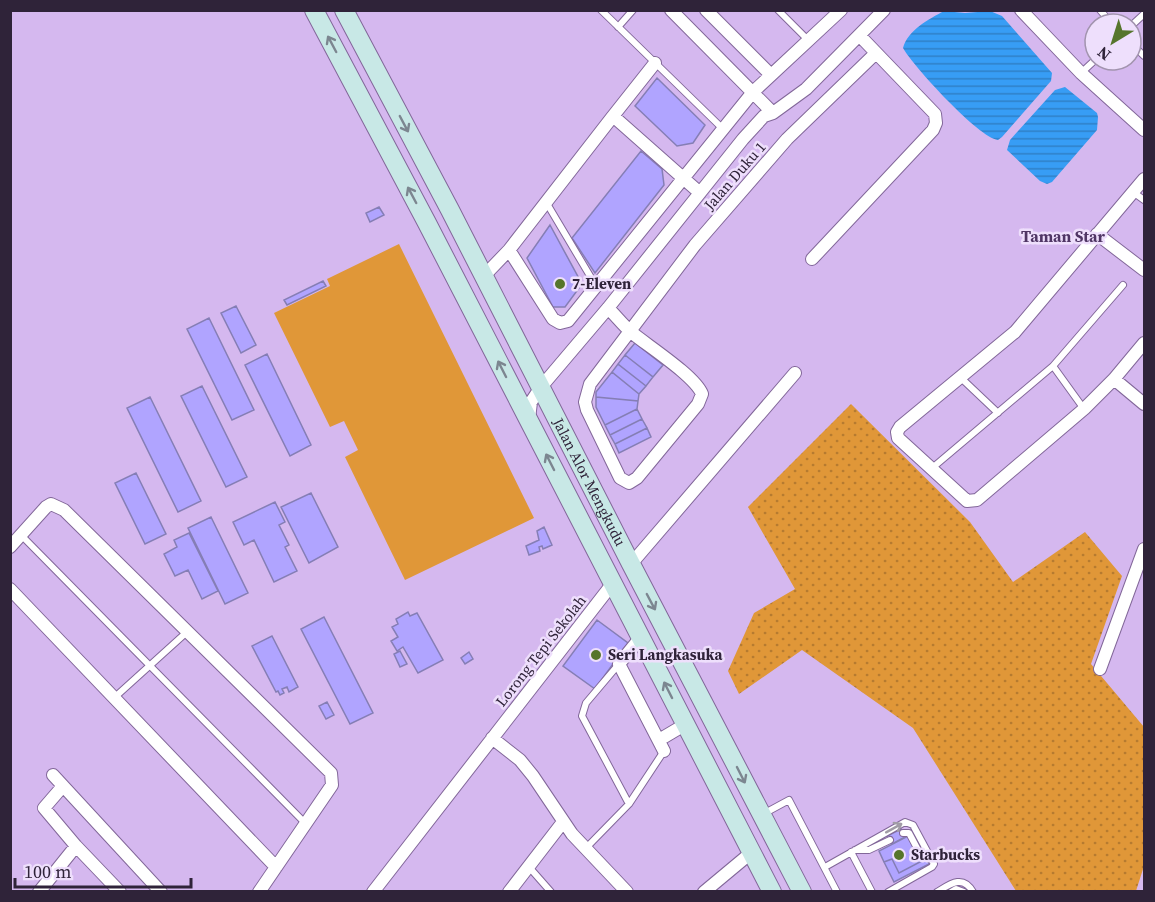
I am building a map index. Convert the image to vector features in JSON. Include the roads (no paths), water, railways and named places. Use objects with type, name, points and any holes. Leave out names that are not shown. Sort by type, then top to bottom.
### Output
[{"type":"main road","name":"Jalan Alor Mengkudu","points":[[314,10],[772,891]]},
{"type":"main road","name":"Jalan Alor Mengkudu","points":[[344,10],[802,891]]},
{"type":"main road","points":[[738,824],[746,828],[754,826],[759,810]]},
{"type":"street","points":[[671,10],[773,113]]},
{"type":"street","points":[[706,10],[771,75]]},
{"type":"street","points":[[509,250],[553,319],[560,323],[568,321],[753,92],[841,10]]},
{"type":"street","points":[[529,420],[531,402],[541,387],[608,308],[754,126],[764,116],[773,113],[806,89],[884,10]]},
{"type":"street","points":[[1021,10],[1081,73],[1144,130]]},
{"type":"street","points":[[812,259],[933,130],[936,123],[935,114],[859,35]]},
{"type":"street","name":"Jalan Duku 1","points":[[630,331],[683,373],[700,389],[702,394],[698,404],[644,470],[629,483],[620,478],[587,410],[585,402],[590,384],[694,245],[748,182],[787,139],[876,53]]},
{"type":"street","points":[[483,278],[509,250],[655,63]]},
{"type":"street","points":[[613,116],[700,193]]},
{"type":"street","points":[[1144,179],[1015,332],[900,427],[897,432],[898,438],[967,501],[977,500],[1084,409],[1114,380],[1144,343]]},
{"type":"street","points":[[1097,234],[1144,270]]},
{"type":"street","points":[[608,308],[630,331]]},
{"type":"street","points":[[631,564],[795,374]]},
{"type":"street","points":[[1114,380],[1144,404]]},
{"type":"street","points":[[10,548],[46,507],[51,504],[64,510],[330,773],[332,785],[259,891]]},
{"type":"street","points":[[1100,669],[1144,549]]},
{"type":"street","points":[[1135,577],[1144,588]]},
{"type":"street","name":"Lorong Tepi Sekolah","points":[[373,891],[613,583]]},
{"type":"street","points":[[10,589],[276,867]]},
{"type":"street","points":[[641,637],[619,664],[662,745],[686,724]]},
{"type":"street","points":[[492,738],[519,760],[533,776],[563,822],[627,891]]},
{"type":"street","points":[[53,775],[161,891]]},
{"type":"street","points":[[63,786],[44,808],[76,846],[120,891]]},
{"type":"street","points":[[509,891],[563,822]]},
{"type":"street","points":[[39,891],[76,846]]},
{"type":"street","points":[[704,891],[752,852]]},
{"type":"lane","points":[[602,10],[723,129]]},
{"type":"lane","points":[[618,27],[633,10]]},
{"type":"lane","points":[[778,10],[808,40]]},
{"type":"lane","points":[[1134,192],[1144,200]]},
{"type":"lane","points":[[546,201],[596,286]]},
{"type":"lane","points":[[931,469],[1053,366],[1123,285]]},
{"type":"lane","points":[[1053,366],[1084,409]]},
{"type":"lane","points":[[960,377],[998,413]]},
{"type":"lane","points":[[21,534],[306,824]]},
{"type":"lane","points":[[115,697],[188,631]]},
{"type":"lane","points":[[619,664],[586,703],[582,716],[629,804]]},
{"type":"lane","points":[[585,848],[629,804],[662,745]]},
{"type":"lane","points":[[759,810],[789,800],[837,891]]},
{"type":"lane","points":[[825,867],[905,822],[913,825],[934,864],[897,883],[888,891]]},
{"type":"lane","points":[[903,833],[909,833],[918,850]]},
{"type":"lane","points":[[853,851],[869,850],[890,840]]},
{"type":"lane","points":[[853,851],[872,891]]},
{"type":"lane","points":[[528,866],[551,891]]},
{"type":"lane","points":[[937,891],[957,880],[964,881],[973,891]]},
{"type":"lane","points":[[951,891],[957,889],[964,891]]},
{"type":"water","points":[[944,11],[965,13],[990,11],[1002,16],[1052,73],[1051,81],[998,140],[989,136],[962,115],[932,84],[903,48],[914,30]]},
{"type":"water","points":[[1065,87],[1097,113],[1097,130],[1052,182],[1047,184],[1040,181],[1007,150],[1010,140],[1055,90]]},
{"type":"place","name":"7-Eleven","points":[[560,284]]},
{"type":"place","name":"Seri Langkasuka","points":[[596,655]]},
{"type":"place","name":"Starbucks","points":[[899,855]]},
{"type":"district","name":"Taman Star","points":[[1063,236]]}]
